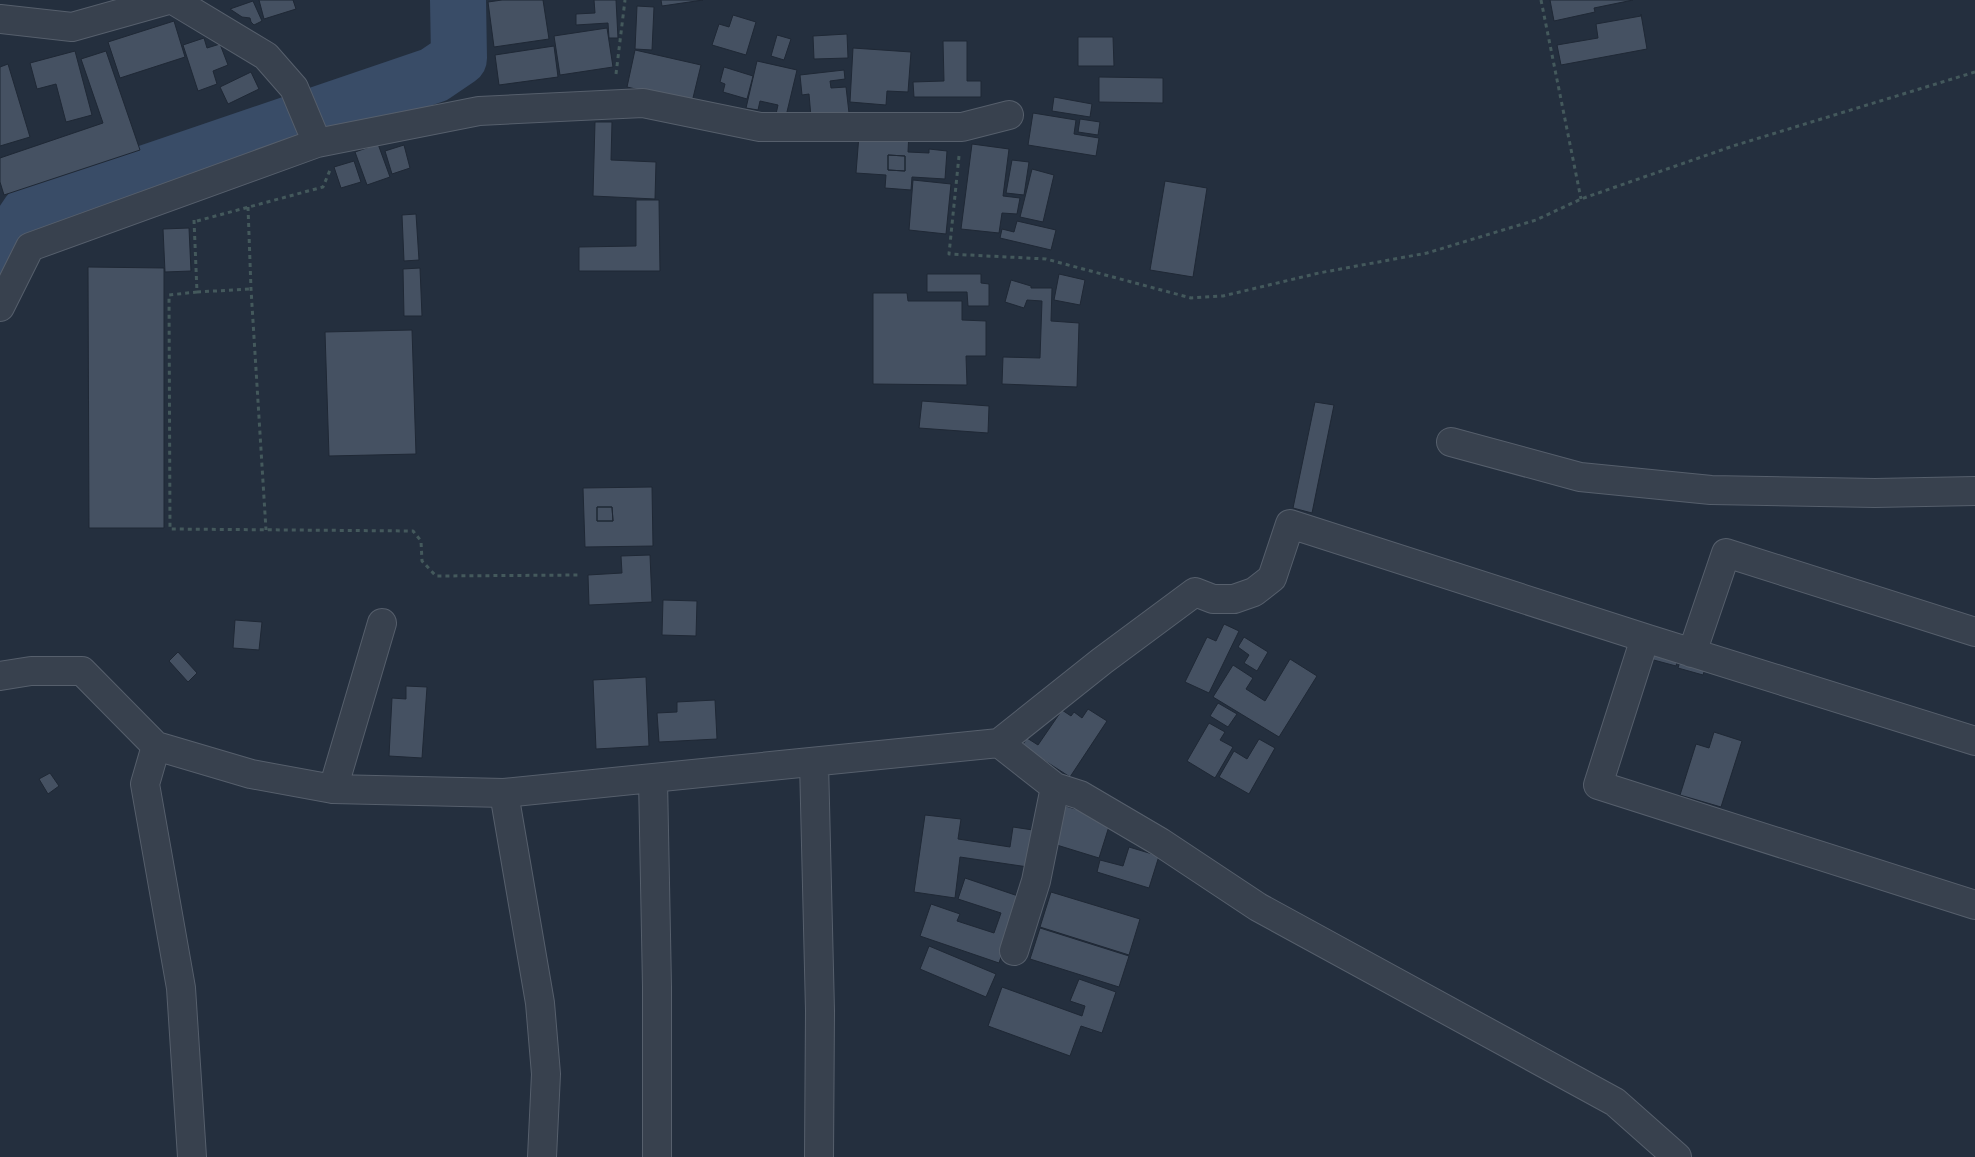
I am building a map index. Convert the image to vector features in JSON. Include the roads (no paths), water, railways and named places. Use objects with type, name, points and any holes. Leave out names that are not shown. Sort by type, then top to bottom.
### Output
[{"type":"street","points":[[0,19],[72,27],[168,0]]},
{"type":"street","points":[[173,0],[266,56],[294,88],[317,143]]},
{"type":"street","points":[[0,307],[30,247],[317,143],[479,110],[643,103],[760,127],[962,127],[1009,115]]},
{"type":"street","points":[[1451,442],[1580,477],[1692,488],[1875,493],[1975,491]]},
{"type":"street","points":[[0,676],[31,671],[82,671],[156,746],[250,774],[333,789],[504,793],[999,743],[1102,661],[1195,592],[1213,599],[1234,599],[1254,592],[1272,578],[1290,524],[1692,653],[1975,741]]},
{"type":"street","points":[[1692,653],[1726,553],[1975,632]]},
{"type":"street","points":[[333,789],[382,623]]},
{"type":"street","points":[[1646,638],[1598,785],[1975,905]]},
{"type":"street","points":[[999,743],[1054,787],[1080,795],[1160,842],[1258,907],[1615,1102],[1677,1157]]},
{"type":"street","points":[[156,746],[146,784],[181,988],[192,1157]]},
{"type":"street","points":[[814,762],[820,1011],[819,1157]]},
{"type":"street","points":[[652,778],[657,1157]]},
{"type":"street","points":[[1014,951],[1036,881],[1054,787]]},
{"type":"street","points":[[504,793],[540,1003],[546,1074],[542,1157]]},
{"type":"waterway","points":[[0,255],[29,213],[434,75],[459,58],[458,0]]}]
